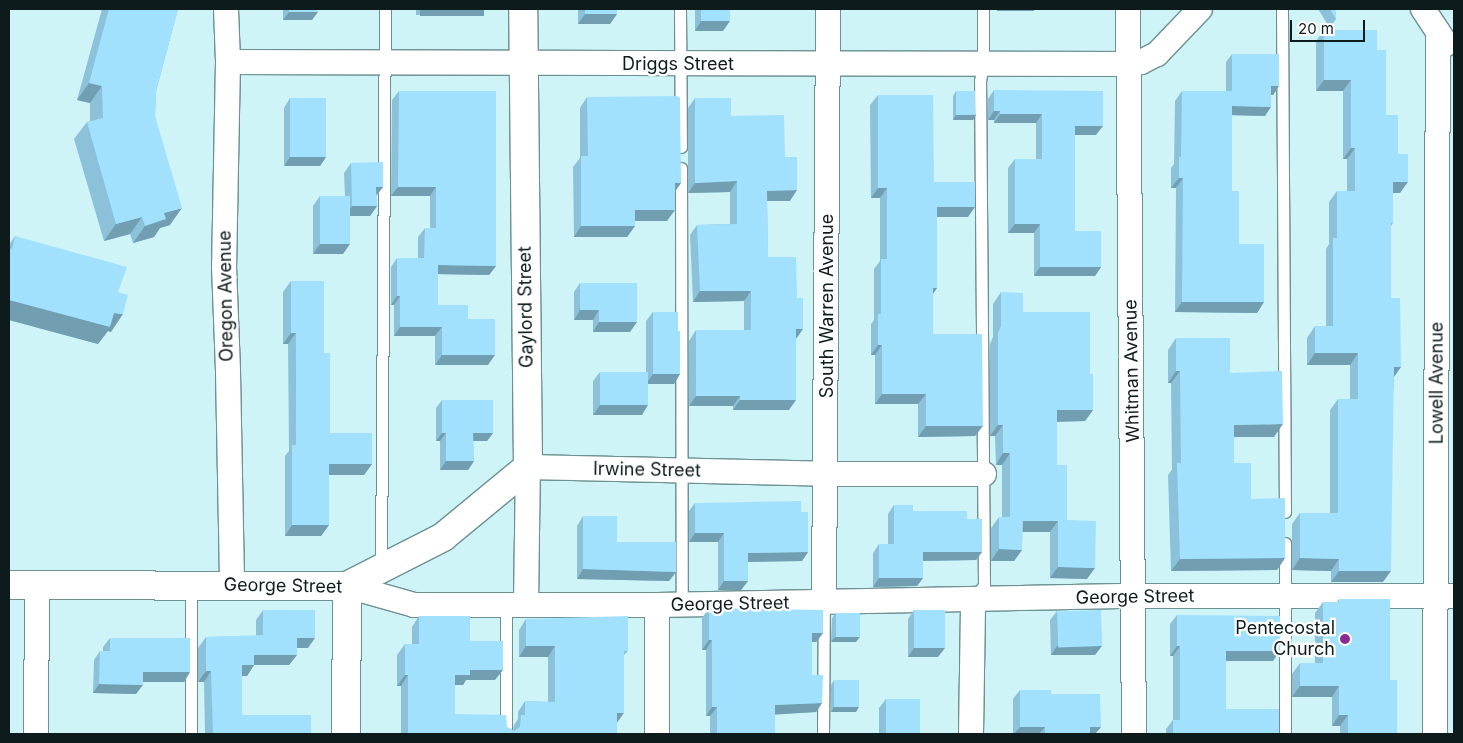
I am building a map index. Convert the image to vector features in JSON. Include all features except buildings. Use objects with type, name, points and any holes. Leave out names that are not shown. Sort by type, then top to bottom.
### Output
[{"type":"street","name":"Oregon Avenue","points":[[226,9],[228,62],[224,266],[232,584]]},
{"type":"street","name":"Gaylord Street","points":[[516,605],[528,468],[523,9]]},
{"type":"street","name":"South Warren Avenue","points":[[824,603],[830,64],[828,9]]},
{"type":"street","name":"Whitman Avenue","points":[[1128,9],[1134,734]]},
{"type":"street","name":"Driggs Street","points":[[228,62],[1128,64],[1141,62],[1157,54],[1200,9]]},
{"type":"street","points":[[1423,9],[1454,56]]},
{"type":"street","name":"Lowell Avenue","points":[[1435,734],[1445,595],[1438,32]]},
{"type":"street","points":[[346,734],[347,586],[443,537],[528,468]]},
{"type":"street","name":"Irwine Street","points":[[528,468],[826,474],[984,474]]},
{"type":"street","name":"George Street","points":[[9,585],[232,584],[347,586],[414,605],[657,606],[1134,596],[1445,595]]},
{"type":"street","points":[[36,585],[36,734]]},
{"type":"street","points":[[970,734],[973,600]]},
{"type":"street","points":[[657,606],[657,734]]},
{"type":"lane","points":[[381,568],[385,9]]},
{"type":"lane","points":[[680,9],[680,471],[682,605]]},
{"type":"lane","points":[[973,600],[984,585],[980,81],[983,64],[983,9]]},
{"type":"lane","points":[[1282,9],[1285,734]]},
{"type":"lane","points":[[191,584],[191,734]]},
{"type":"lane","points":[[823,734],[824,603]]},
{"type":"lane","points":[[506,734],[516,605]]},
{"type":"place","name":"Pentecostal Church","points":[[1345,639]]}]
